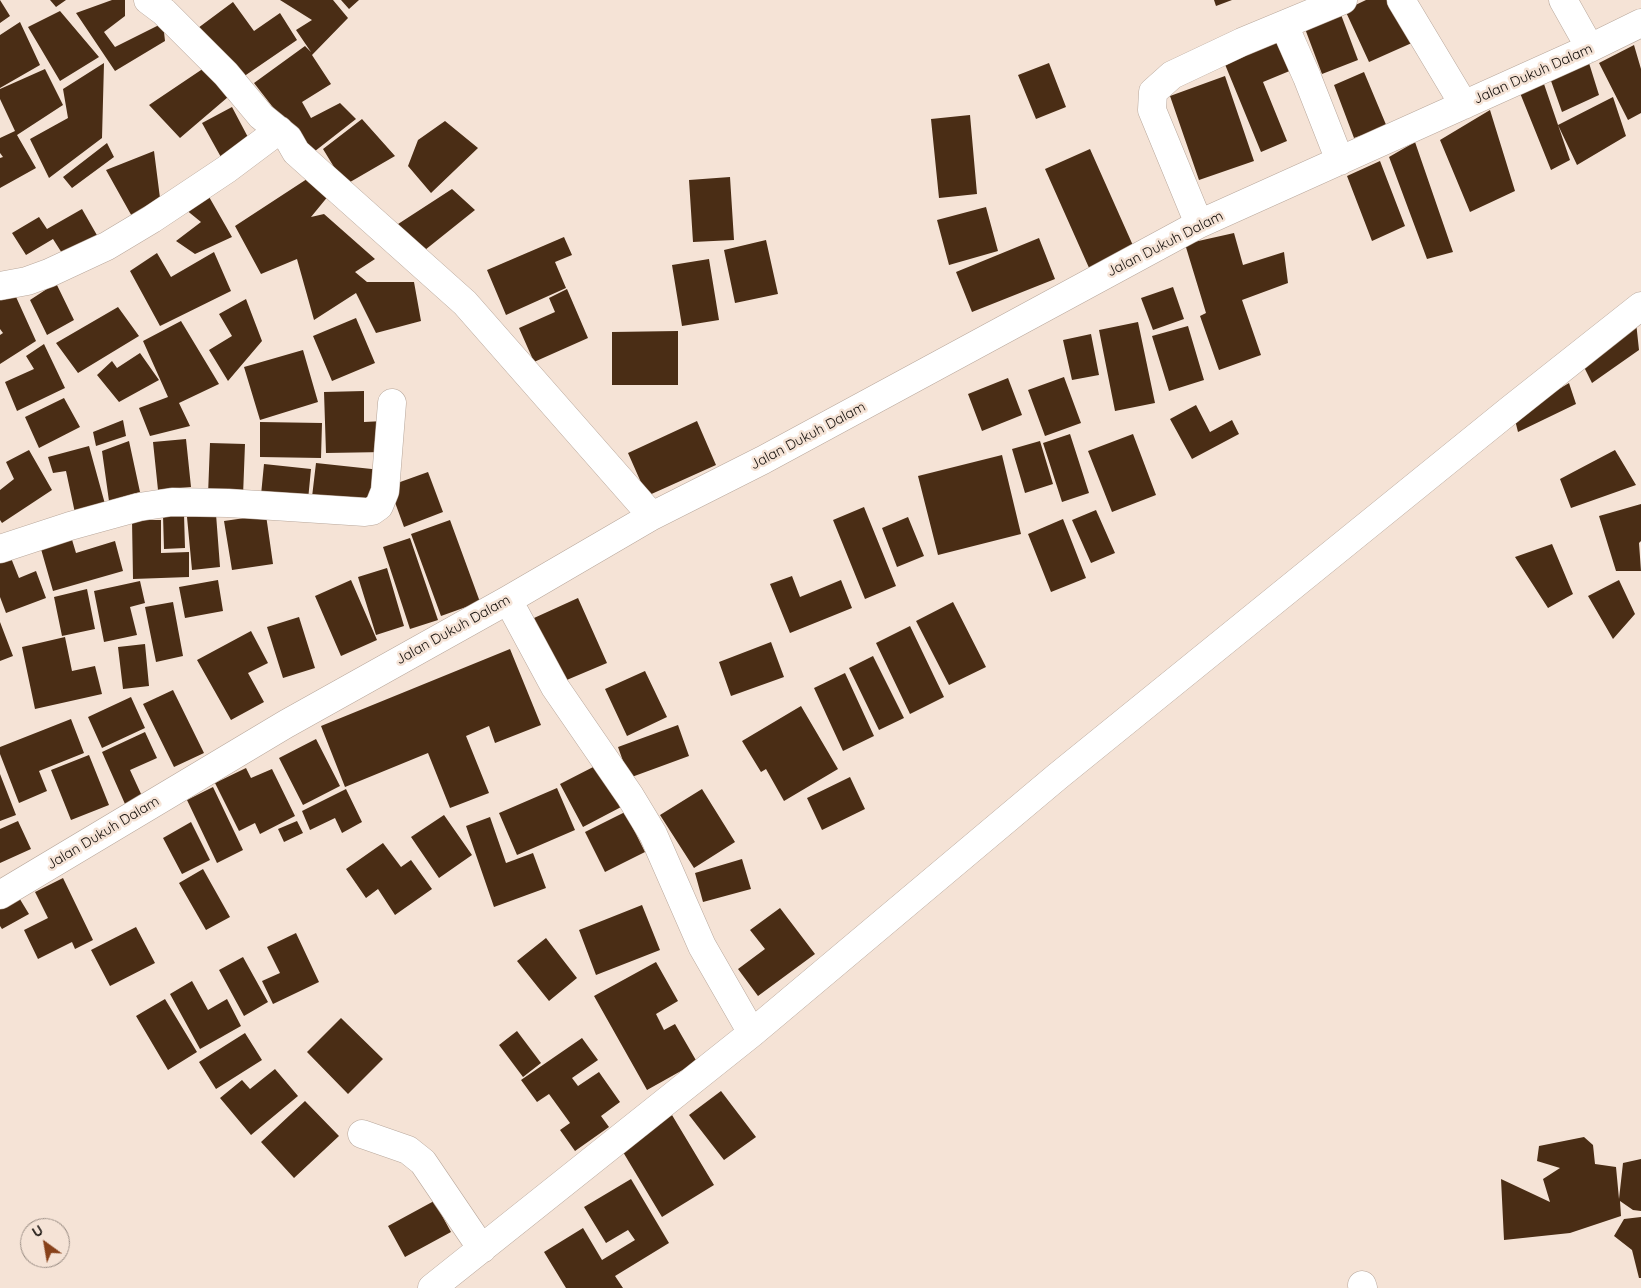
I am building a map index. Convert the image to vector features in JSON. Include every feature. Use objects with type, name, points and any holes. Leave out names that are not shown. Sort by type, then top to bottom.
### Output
[{"type":"street","points":[[148,0],[164,12],[226,74],[261,116],[288,138],[296,152],[465,303],[652,516]]},
{"type":"street","points":[[1199,224],[1152,110],[1153,92],[1172,75],[1242,42],[1343,0]]},
{"type":"street","points":[[1401,0],[1464,105]]},
{"type":"street","points":[[1563,0],[1590,48]]},
{"type":"street","name":"Jalan Dukuh Dalam","points":[[0,895],[286,724],[508,600],[652,516],[763,460],[1199,224],[1590,48],[1641,23]]},
{"type":"street","points":[[1284,25],[1340,161]]},
{"type":"street","points":[[0,286],[27,281],[107,246],[152,220],[218,175],[278,130]]},
{"type":"street","points":[[432,1288],[752,1033],[1058,776],[1641,306]]},
{"type":"street","points":[[0,549],[70,526],[139,507],[172,502],[228,503],[365,512],[372,510],[379,506],[385,491],[392,403]]},
{"type":"street","points":[[508,600],[555,687],[630,796],[653,834],[702,946],[752,1033]]},
{"type":"street","points":[[362,1134],[408,1150],[423,1162],[482,1249]]},
{"type":"building","points":[[0,0],[10,16],[0,23]]},
{"type":"building","points":[[50,0],[66,0],[56,7]]},
{"type":"building","points":[[112,0],[125,0],[125,16],[104,32],[115,47],[163,23],[165,41],[115,71],[76,13]]},
{"type":"building","points":[[280,0],[333,0],[348,18],[312,55],[331,84],[302,102],[311,118],[340,103],[356,119],[310,155],[254,83],[305,46],[311,52],[296,30],[312,20]]},
{"type":"building","points":[[341,0],[359,0],[349,9]]},
{"type":"building","points":[[1214,0],[1232,0],[1216,6]]},
{"type":"building","points":[[1366,0],[1394,0],[1414,42],[1369,62],[1345,10]]},
{"type":"building","points":[[233,2],[254,31],[280,13],[297,40],[243,77],[198,28]]},
{"type":"building","points":[[60,11],[99,57],[60,81],[28,27]]},
{"type":"building","points":[[1340,12],[1358,60],[1322,74],[1304,26]]},
{"type":"building","points":[[20,22],[40,65],[0,88],[0,35]]},
{"type":"building","points":[[1280,39],[1292,70],[1263,82],[1287,141],[1261,152],[1224,62]]},
{"type":"building","points":[[1634,45],[1641,69],[1641,113],[1628,120],[1599,63]]},
{"type":"building","points":[[104,63],[102,138],[49,178],[30,139],[68,118],[63,89]]},
{"type":"building","points":[[1049,63],[1066,107],[1036,119],[1018,75]]},
{"type":"building","points":[[1589,63],[1599,95],[1562,112],[1550,78]]},
{"type":"building","points":[[207,66],[228,97],[180,138],[149,105]]},
{"type":"building","points":[[45,69],[63,105],[17,135],[36,168],[0,188],[0,158],[3,157],[0,153],[0,138],[15,131],[0,99],[0,89]]},
{"type":"building","points":[[1364,72],[1387,127],[1354,138],[1334,85]]},
{"type":"building","points":[[1225,76],[1254,161],[1199,180],[1170,96]]},
{"type":"building","points":[[1544,84],[1570,160],[1551,170],[1520,93]]},
{"type":"building","points":[[1613,97],[1626,136],[1577,165],[1558,125]]},
{"type":"building","points":[[232,107],[250,141],[222,159],[202,123]]},
{"type":"building","points":[[1490,110],[1515,191],[1470,212],[1440,140]]},
{"type":"building","points":[[970,115],[977,194],[939,198],[931,119]]},
{"type":"building","points":[[362,119],[395,156],[345,185],[323,149]]},
{"type":"building","points":[[445,121],[478,148],[431,193],[408,166],[418,140]]},
{"type":"building","points":[[1415,142],[1453,252],[1427,259],[1389,157]]},
{"type":"building","points":[[107,143],[114,157],[72,188],[63,177]]},
{"type":"building","points":[[1090,149],[1135,250],[1090,270],[1045,169]]},
{"type":"building","points":[[154,151],[160,198],[134,220],[106,170]]},
{"type":"building","points":[[1380,161],[1405,226],[1372,241],[1347,176]]},
{"type":"building","points":[[310,177],[329,195],[311,217],[324,214],[375,259],[355,272],[367,282],[414,282],[421,321],[376,333],[356,293],[314,320],[297,259],[261,274],[235,226]]},
{"type":"building","points":[[730,177],[734,240],[693,242],[689,180]]},
{"type":"building","points":[[452,189],[475,210],[420,254],[395,226]]},
{"type":"building","points":[[208,195],[232,237],[195,254],[176,241],[201,222],[185,209]]},
{"type":"building","points":[[986,207],[998,251],[949,265],[937,220]]},
{"type":"building","points":[[82,209],[98,237],[67,261],[53,239],[26,255],[12,233],[39,217],[47,229]]},
{"type":"building","points":[[1234,233],[1243,265],[1284,252],[1288,283],[1242,300],[1261,355],[1219,370],[1200,316],[1206,313],[1185,244]]},
{"type":"building","points":[[564,237],[572,255],[555,262],[566,288],[506,315],[487,270]]},
{"type":"building","points":[[1039,238],[1055,279],[972,312],[956,272]]},
{"type":"building","points":[[766,240],[778,294],[735,303],[724,250]]},
{"type":"building","points":[[214,252],[231,291],[160,326],[130,271],[157,253],[171,277]]},
{"type":"building","points":[[709,259],[719,320],[682,326],[672,265]]},
{"type":"building","points":[[56,283],[74,320],[47,335],[30,300]]},
{"type":"building","points":[[1173,287],[1184,319],[1153,330],[1141,298]]},
{"type":"building","points":[[12,288],[36,341],[0,364],[0,335],[3,333],[0,329],[0,295]]},
{"type":"building","points":[[567,289],[588,338],[534,362],[519,328],[555,312],[549,298]]},
{"type":"building","points":[[246,299],[262,341],[228,381],[209,350],[232,336],[219,314]]},
{"type":"building","points":[[118,307],[139,336],[78,373],[56,343]]},
{"type":"building","points":[[356,318],[375,363],[332,381],[313,336]]},
{"type":"building","points":[[181,321],[219,384],[179,403],[190,426],[150,436],[139,408],[168,397],[143,341]]},
{"type":"building","points":[[1138,322],[1155,403],[1115,411],[1099,330]]},
{"type":"building","points":[[1636,322],[1639,350],[1592,383],[1582,363]]},
{"type":"building","points":[[1188,326],[1204,380],[1169,391],[1152,336]]},
{"type":"building","points":[[678,331],[678,385],[612,385],[612,332]]},
{"type":"building","points":[[1091,334],[1099,375],[1072,380],[1063,340]]},
{"type":"building","points":[[44,344],[65,388],[17,411],[5,382],[34,369],[26,356]]},
{"type":"building","points":[[303,350],[318,402],[260,420],[244,367]]},
{"type":"building","points":[[140,353],[159,380],[119,402],[97,375],[112,361],[117,368]]},
{"type":"building","points":[[1064,377],[1081,423],[1045,436],[1028,390]]},
{"type":"building","points":[[1008,378],[1022,415],[982,431],[968,394]]},
{"type":"building","points":[[1569,383],[1576,404],[1518,432],[1514,416]]},
{"type":"building","points":[[364,391],[364,422],[384,421],[385,452],[326,453],[324,392]]},
{"type":"building","points":[[64,398],[80,427],[39,448],[25,417]]},
{"type":"building","points":[[1196,405],[1210,432],[1232,420],[1239,434],[1192,459],[1170,419]]},
{"type":"building","points":[[123,420],[126,436],[96,446],[93,432]]},
{"type":"building","points":[[697,421],[716,465],[647,496],[628,453]]},
{"type":"building","points":[[260,422],[322,423],[321,458],[260,457]]},
{"type":"building","points":[[1070,434],[1089,493],[1062,502],[1043,443]]},
{"type":"building","points":[[1133,434],[1156,495],[1112,512],[1088,451]]},
{"type":"building","points":[[186,439],[191,487],[158,490],[153,442]]},
{"type":"building","points":[[129,441],[140,492],[109,501],[102,451]]},
{"type":"building","points":[[1040,441],[1053,484],[1025,493],[1012,449]]},
{"type":"building","points":[[210,443],[245,444],[243,496],[208,495]]},
{"type":"building","points":[[89,446],[105,504],[75,513],[66,471],[53,473],[48,457]]},
{"type":"building","points":[[29,450],[52,490],[2,523],[0,520],[0,490],[14,479],[6,462]]},
{"type":"building","points":[[1615,450],[1636,485],[1571,508],[1560,479]]},
{"type":"building","points":[[1002,455],[1021,534],[938,555],[918,476]]},
{"type":"building","points":[[316,463],[381,470],[377,504],[312,497]]},
{"type":"building","points":[[264,464],[311,469],[308,500],[261,495]]},
{"type":"building","points":[[428,472],[443,512],[404,527],[389,486]]},
{"type":"building","points":[[1641,504],[1641,541],[1639,543],[1641,571],[1616,571],[1599,516]]},
{"type":"building","points":[[864,507],[896,586],[865,599],[833,520]]},
{"type":"building","points":[[1096,510],[1115,553],[1091,563],[1072,520]]},
{"type":"building","points":[[184,514],[185,548],[164,549],[163,515]]},
{"type":"building","points":[[216,514],[220,567],[192,570],[187,517]]},
{"type":"building","points":[[266,515],[273,564],[232,570],[224,521]]},
{"type":"building","points":[[908,517],[924,556],[897,567],[882,528]]},
{"type":"building","points":[[1063,519],[1086,578],[1051,592],[1028,534]]},
{"type":"building","points":[[132,520],[161,520],[161,553],[189,552],[189,577],[133,579]]},
{"type":"building","points":[[450,520],[480,602],[441,616],[411,534]]},
{"type":"building","points":[[70,533],[76,553],[115,541],[123,571],[53,591],[39,542]]},
{"type":"building","points":[[410,538],[438,620],[410,629],[383,547]]},
{"type":"building","points":[[1552,544],[1573,594],[1548,608],[1515,557]]},
{"type":"building","points":[[11,558],[19,578],[36,571],[46,598],[6,613],[0,597],[0,562]]},
{"type":"building","points":[[387,568],[404,626],[376,635],[358,577]]},
{"type":"building","points":[[792,576],[800,597],[841,580],[852,608],[790,633],[770,584]]},
{"type":"building","points":[[218,580],[223,611],[185,618],[179,587]]},
{"type":"building","points":[[351,580],[377,640],[341,656],[315,596]]},
{"type":"building","points":[[1619,580],[1635,614],[1613,639],[1588,596]]},
{"type":"building","points":[[140,581],[145,603],[130,607],[137,635],[104,642],[94,591]]},
{"type":"building","points":[[87,589],[95,629],[62,636],[54,597]]},
{"type":"building","points":[[578,598],[607,663],[562,682],[534,618]]},
{"type":"building","points":[[173,602],[183,656],[156,662],[145,607]]},
{"type":"building","points":[[953,602],[986,667],[949,685],[916,621]]},
{"type":"building","points":[[299,617],[315,668],[283,678],[267,627]]},
{"type":"building","points":[[0,622],[13,656],[0,661]]},
{"type":"building","points":[[910,626],[944,697],[910,714],[876,643]]},
{"type":"building","points":[[251,631],[268,663],[248,673],[264,702],[231,720],[197,660]]},
{"type":"building","points":[[65,637],[72,671],[95,666],[102,694],[35,709],[22,647]]},
{"type":"building","points":[[771,642],[784,677],[731,696],[719,662]]},
{"type":"building","points":[[145,644],[149,686],[123,689],[118,647]]},
{"type":"building","points":[[510,649],[541,725],[495,743],[489,726],[466,736],[489,793],[450,808],[428,753],[345,787],[321,726]]},
{"type":"building","points":[[873,656],[904,718],[879,730],[849,668]]},
{"type":"building","points":[[645,671],[667,717],[627,736],[605,689]]},
{"type":"building","points":[[845,673],[874,736],[843,751],[814,688]]},
{"type":"building","points":[[173,690],[204,753],[174,767],[143,704]]},
{"type":"building","points":[[131,697],[145,728],[102,748],[88,717]]},
{"type":"building","points":[[801,706],[838,769],[784,801],[766,769],[761,772],[742,741]]},
{"type":"building","points":[[71,719],[84,753],[39,771],[47,791],[19,803],[0,754],[0,747]]},
{"type":"building","points":[[678,725],[689,756],[629,778],[618,747]]},
{"type":"building","points":[[145,732],[157,758],[130,770],[142,796],[125,804],[102,752]]},
{"type":"building","points":[[316,739],[340,786],[303,805],[279,758]]},
{"type":"building","points":[[89,755],[109,805],[71,820],[51,770]]},
{"type":"building","points":[[601,763],[623,806],[583,827],[560,784]]},
{"type":"building","points":[[246,768],[251,778],[272,769],[295,816],[260,834],[255,823],[239,831],[215,783]]},
{"type":"building","points":[[0,774],[16,815],[0,821]]},
{"type":"building","points":[[850,777],[865,809],[822,830],[807,798]]},
{"type":"building","points":[[213,787],[243,850],[217,863],[187,800]]},
{"type":"building","points":[[557,788],[575,830],[517,855],[499,813]]},
{"type":"building","points":[[346,789],[362,822],[342,833],[335,818],[310,830],[302,811]]},
{"type":"building","points":[[702,789],[735,842],[694,868],[660,815]]},
{"type":"building","points":[[625,812],[645,852],[605,872],[585,832]]},
{"type":"building","points":[[444,815],[472,855],[439,878],[411,837]]},
{"type":"building","points":[[490,817],[506,863],[533,853],[546,888],[494,907],[466,826]]},
{"type":"building","points":[[18,821],[31,849],[0,863],[0,829]]},
{"type":"building","points":[[297,821],[303,833],[284,842],[278,829]]},
{"type":"building","points":[[191,822],[210,860],[182,874],[163,838]]},
{"type":"building","points":[[383,843],[401,867],[411,860],[432,889],[395,915],[378,889],[366,898],[346,869]]},
{"type":"building","points":[[742,859],[751,889],[703,902],[695,873]]},
{"type":"building","points":[[203,869],[230,917],[206,930],[179,883]]},
{"type":"building","points":[[63,878],[93,940],[75,949],[72,942],[38,959],[24,930],[48,918],[35,892]]},
{"type":"building","points":[[18,896],[29,914],[2,929],[0,926],[0,906]]},
{"type":"building","points":[[642,905],[660,950],[596,975],[579,930]]},
{"type":"building","points":[[780,908],[815,954],[758,996],[738,969],[765,949],[750,930]]},
{"type":"building","points":[[136,927],[155,963],[110,986],[91,950]]},
{"type":"building","points":[[296,933],[319,982],[273,1004],[262,981],[280,973],[267,947]]},
{"type":"building","points":[[546,938],[577,978],[549,1001],[517,961]]},
{"type":"building","points":[[243,957],[268,1002],[244,1016],[219,970]]},
{"type":"building","points":[[656,962],[678,1001],[656,1014],[664,1030],[675,1024],[697,1062],[647,1090],[594,996]]},
{"type":"building","points":[[192,981],[208,1010],[227,999],[241,1026],[200,1049],[170,994]]},
{"type":"building","points":[[165,999],[197,1052],[168,1070],[136,1016]]},
{"type":"building","points":[[341,1018],[383,1059],[348,1094],[307,1052]]},
{"type":"building","points":[[517,1031],[541,1063],[523,1077],[499,1045]]},
{"type":"building","points":[[245,1033],[262,1060],[216,1089],[199,1062]]},
{"type":"building","points":[[582,1038],[598,1060],[572,1078],[578,1086],[599,1072],[620,1102],[601,1116],[609,1127],[575,1151],[560,1130],[570,1123],[549,1094],[537,1102],[521,1080]]},
{"type":"building","points":[[275,1069],[298,1096],[251,1135],[220,1098],[242,1080],[250,1089]]},
{"type":"building","points":[[721,1091],[756,1137],[724,1160],[689,1115]]},
{"type":"building","points":[[305,1101],[339,1136],[294,1178],[261,1142]]},
{"type":"building","points":[[672,1115],[714,1185],[662,1217],[620,1147]]},
{"type":"building","points":[[1584,1137],[1593,1145],[1595,1164],[1616,1167],[1619,1199],[1623,1163],[1641,1159],[1641,1211],[1633,1210],[1620,1201],[1621,1216],[1570,1233],[1504,1240],[1501,1179],[1550,1202],[1543,1179],[1560,1168],[1537,1161],[1539,1146]]},
{"type":"building","points":[[631,1179],[669,1243],[615,1276],[623,1288],[566,1288],[544,1252],[583,1228],[602,1260],[635,1240],[628,1230],[606,1243],[584,1207]]},
{"type":"building","points":[[434,1201],[451,1232],[405,1257],[388,1226]]},
{"type":"building","points":[[1641,1217],[1641,1278],[1639,1278],[1632,1250],[1614,1236],[1624,1219]]}]
